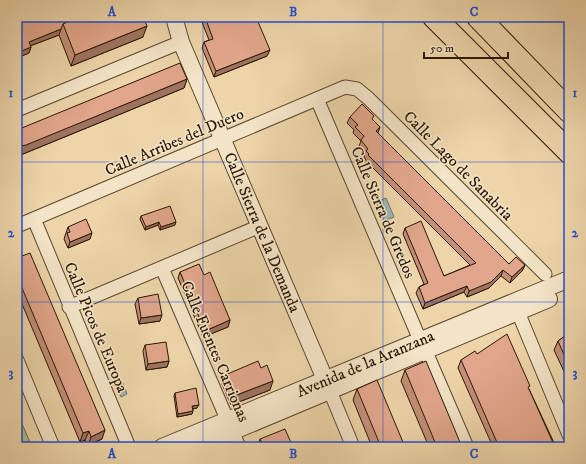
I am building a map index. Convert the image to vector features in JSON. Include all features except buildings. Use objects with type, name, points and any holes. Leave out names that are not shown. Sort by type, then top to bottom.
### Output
[{"type":"highway","points":[[434,17],[515,100],[569,152]]},
{"type":"highway","points":[[478,17],[569,111]]},
{"type":"street","name":"Calle Sierra de la Demanda","points":[[174,17],[181,42],[353,447]]},
{"type":"street","points":[[17,110],[181,42]]},
{"type":"street","name":"Calle Arribes del Duero","points":[[17,226],[345,87]]},
{"type":"street","name":"Calle Lago de Sanabria","points":[[345,87],[357,89],[368,98],[545,274]]},
{"type":"street","name":"Calle Sierra de Gredos","points":[[317,98],[467,447]]},
{"type":"street","name":"Calle Picos de Europa","points":[[34,219],[69,307],[129,447]]},
{"type":"street","points":[[69,307],[260,226]]},
{"type":"street","name":"Calle Fuentes Carrionas","points":[[162,268],[233,433]]},
{"type":"street","name":"Avenida de la Aranzana","points":[[423,346],[569,279]]},
{"type":"street","name":"Avenida de la Aranzana","points":[[196,447],[233,433],[327,385],[423,346],[518,312],[569,290]]},
{"type":"street","points":[[518,312],[569,435]]},
{"type":"street","points":[[17,360],[52,447]]},
{"type":"street","name":"Avenida de la Aranzana","points":[[162,447],[233,433]]},
{"type":"green space","points":[[17,412],[32,447],[17,447]]},
{"type":"water","points":[[386,198],[394,217],[384,221],[376,202]]},
{"type":"water","points":[[122,381],[127,394],[121,397],[115,384]]}]
